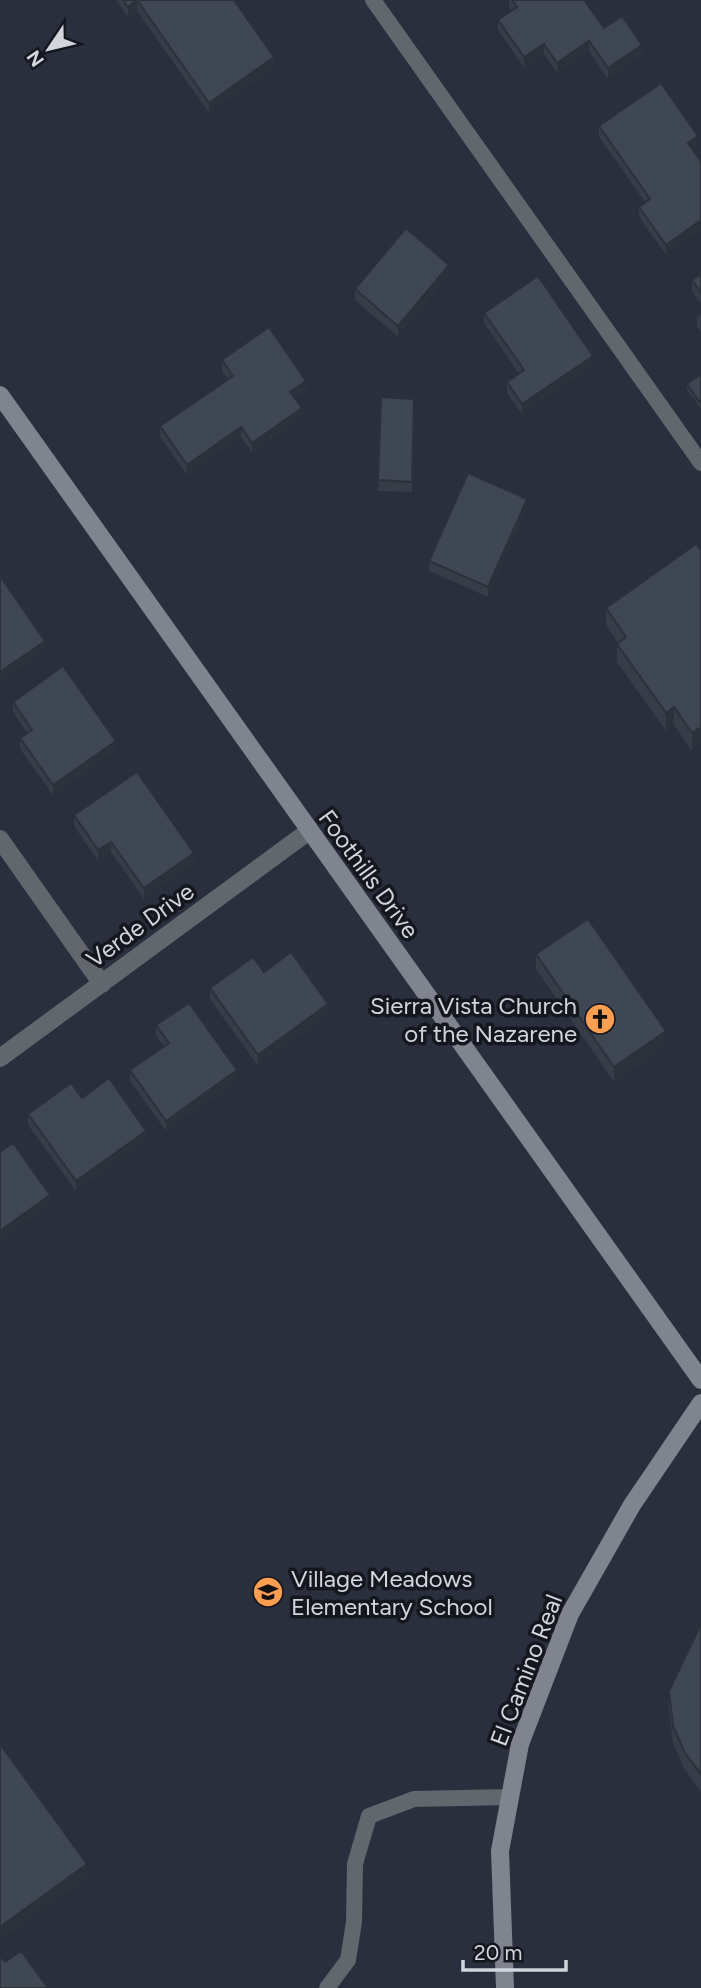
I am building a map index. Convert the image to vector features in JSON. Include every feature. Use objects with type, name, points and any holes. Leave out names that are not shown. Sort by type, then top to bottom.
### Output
[{"type":"street","name":"Foothills Drive","points":[[0,396],[701,1380]]},
{"type":"street","name":"Verde Drive","points":[[0,1058],[309,831]]},
{"type":"street","points":[[0,839],[102,984]]},
{"type":"street","name":"El Camino Real","points":[[505,1988],[500,1851],[520,1744],[570,1614],[632,1506],[701,1403]]},
{"type":"lane","points":[[373,0],[701,463]]},
{"type":"lane","points":[[327,1988],[348,1960],[354,1922],[355,1864],[369,1816],[414,1799],[510,1797]]},
{"type":"building","points":[[123,0],[137,0],[128,7]]},
{"type":"building","points":[[137,0],[234,0],[274,57],[209,103]]},
{"type":"building","points":[[512,0],[584,0],[604,28],[622,16],[642,45],[608,68],[589,41],[557,63],[544,44],[524,57],[498,20],[517,7]]},
{"type":"building","points":[[661,83],[698,136],[688,143],[701,162],[701,220],[666,245],[639,207],[650,199],[599,126]]},
{"type":"building","points":[[406,228],[449,265],[398,326],[355,289]]},
{"type":"building","points":[[701,274],[701,293],[692,280]]},
{"type":"building","points":[[538,276],[593,356],[522,404],[507,382],[524,370],[484,313]]},
{"type":"building","points":[[269,327],[306,381],[290,392],[302,408],[252,443],[241,427],[187,465],[160,426],[233,376],[222,360]]},
{"type":"building","points":[[701,374],[701,404],[687,384]]},
{"type":"building","points":[[381,397],[414,399],[412,482],[378,480]]},
{"type":"building","points":[[468,473],[527,499],[488,587],[429,561]]},
{"type":"building","points":[[696,544],[701,550],[701,727],[692,733],[674,707],[666,713],[617,644],[626,637],[606,608]]},
{"type":"building","points":[[0,576],[45,641],[0,672]]},
{"type":"building","points":[[63,666],[116,741],[53,785],[20,738],[32,730],[13,702]]},
{"type":"building","points":[[137,772],[194,853],[144,888],[111,842],[98,850],[74,815]]},
{"type":"building","points":[[588,919],[666,1031],[614,1067],[536,954]]},
{"type":"building","points":[[291,952],[328,1004],[258,1055],[210,988],[253,957],[264,972]]},
{"type":"building","points":[[189,1003],[237,1070],[166,1121],[130,1070],[169,1043],[156,1025]]},
{"type":"building","points":[[109,1078],[146,1131],[76,1181],[28,1114],[71,1083],[82,1098]]},
{"type":"building","points":[[13,1143],[50,1195],[0,1231],[0,1152]]},
{"type":"building","points":[[701,1624],[701,1774],[685,1753],[673,1726],[669,1691]]},
{"type":"building","points":[[0,1744],[87,1864],[0,1927]]},
{"type":"building","points":[[21,1951],[48,1988],[0,1988],[0,1956],[5,1962]]},
{"type":"place","name":"Sierra Vista Church of the Nazarene","points":[[600,1019]]},
{"type":"place","name":"Village Meadows Elementary School","points":[[268,1592]]}]
